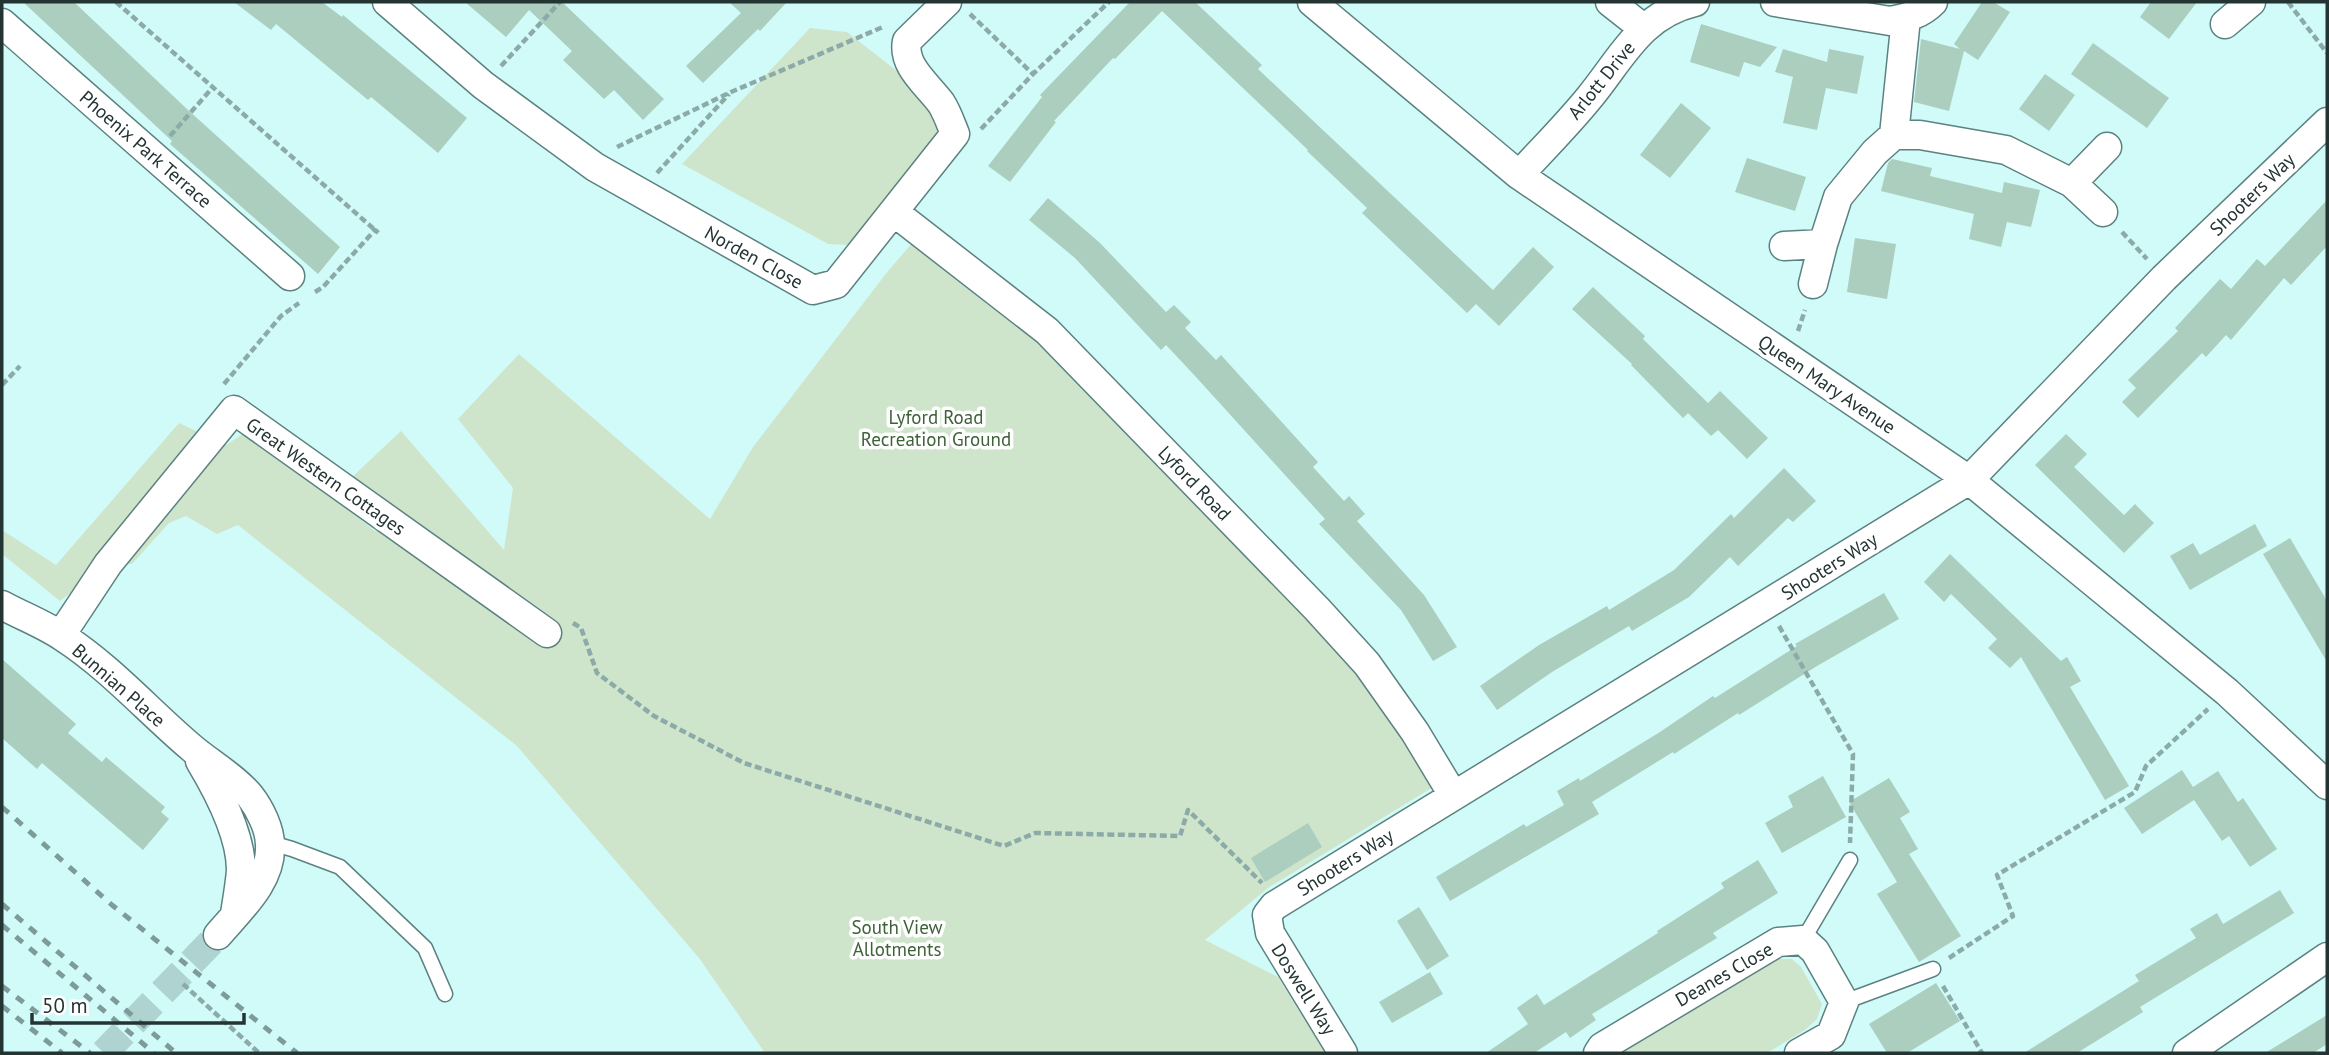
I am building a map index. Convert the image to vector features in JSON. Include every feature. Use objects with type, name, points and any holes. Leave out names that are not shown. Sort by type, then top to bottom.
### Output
[{"type":"street","name":"Norden Close","points":[[387,2],[482,85],[595,167],[813,290],[836,284],[955,134],[943,105],[910,66],[905,50],[906,41],[956,6]]},
{"type":"street","name":"Queen Mary Avenue","points":[[1312,2],[1519,175],[1969,480],[2227,692],[2327,785]]},
{"type":"street","points":[[1610,2],[1643,29]]},
{"type":"street","name":"Arlott Drive","points":[[1519,175],[1587,101],[1643,29],[1664,13],[1695,2]]},
{"type":"street","points":[[1775,2],[1890,21],[1906,18],[1933,2]]},
{"type":"street","points":[[2225,24],[2252,2]]},
{"type":"street","points":[[1894,135],[1906,18]]},
{"type":"street","name":"Phoenix Park Terrace","points":[[2,23],[290,276]]},
{"type":"street","name":"Shooters Way","points":[[1266,917],[1454,795],[1969,480],[2164,278],[2327,122]]},
{"type":"street","points":[[1813,284],[1839,197],[1875,152],[1894,135],[1920,135],[2006,150],[2072,183],[2103,212]]},
{"type":"street","points":[[2072,183],[2107,147]]},
{"type":"street","name":"Lyford Road","points":[[894,212],[1047,331],[1317,609],[1367,664],[1415,732],[1454,795]]},
{"type":"street","points":[[1784,246],[1823,244]]},
{"type":"street","name":"Great Western Cottages","points":[[52,631],[234,411],[547,633]]},
{"type":"street","name":"Bunnian Place","points":[[2,604],[88,654],[250,797],[264,819],[271,843],[268,869],[227,924],[241,868],[233,827],[216,788],[193,749]]},
{"type":"street","name":"Doswell Way","points":[[1266,917],[1276,945],[1343,1053]]},
{"type":"street","points":[[1799,1053],[1830,1035],[1844,1002],[1815,951],[1803,940]]},
{"type":"street","name":"Deanes Close","points":[[1598,1053],[1602,1047],[1778,942],[1803,940]]},
{"type":"street","points":[[2187,1053],[2327,957]]},
{"type":"lane","points":[[271,843],[340,867],[425,948],[445,994]]},
{"type":"lane","points":[[1803,940],[1850,860]]},
{"type":"lane","points":[[1844,1002],[1933,969]]},
{"type":"path","points":[[116,2],[381,235]]},
{"type":"path","points":[[482,85],[560,2]]},
{"type":"path","points":[[978,132],[1033,74],[1110,2]]},
{"type":"path","points":[[2288,2],[2327,53]]},
{"type":"path","points":[[956,6],[1033,74]]},
{"type":"path","points":[[615,148],[731,92],[891,23]]},
{"type":"path","points":[[153,155],[214,86]]},
{"type":"path","points":[[652,179],[731,92]]},
{"type":"path","points":[[2103,212],[2164,278]]},
{"type":"path","points":[[312,294],[323,287],[375,230]]},
{"type":"path","points":[[1789,359],[1813,284]]},
{"type":"path","points":[[223,385],[281,316],[302,302]]},
{"type":"path","points":[[2,385],[20,366]]},
{"type":"path","points":[[1766,604],[1853,754],[1850,860]]},
{"type":"path","points":[[547,633],[571,622],[581,628],[597,673],[654,716],[744,763],[1004,846],[1035,833],[1180,836],[1188,810],[1268,888],[1266,917]]},
{"type":"path","points":[[1982,1053],[1933,969],[2013,916],[1997,875],[2135,792],[2146,766],[2227,692]]},
{"type":"path","points":[[183,984],[259,1053]]},
{"type":"green space","points":[[810,28],[847,32],[897,71],[938,115],[943,132],[849,245],[828,244],[682,164]]},
{"type":"green space","points":[[913,242],[978,286],[1143,442],[1345,654],[1443,781],[1268,888],[1205,940],[1278,977],[1325,1053],[765,1053],[699,958],[517,746],[238,525],[217,534],[186,516],[169,523],[132,564],[108,564],[60,601],[2,554],[2,530],[56,565],[179,423],[226,445],[247,431],[375,531],[401,514],[351,478],[401,431],[504,550],[513,488],[458,419],[519,354],[710,519],[753,447]]},
{"type":"green space","points":[[1778,959],[1792,959],[1801,967],[1822,1004],[1817,1019],[1805,1030],[1767,1053],[1620,1053]]},
{"type":"building","points":[[23,2],[74,2],[188,110],[340,247],[318,274],[170,144],[172,141]]},
{"type":"building","points":[[234,2],[322,2],[342,17],[343,15],[467,118],[438,153],[371,97],[368,100],[276,24],[271,30]]},
{"type":"building","points":[[465,2],[562,2],[664,99],[643,120],[614,90],[604,99],[563,60],[572,51],[529,10],[506,37]]},
{"type":"building","points":[[729,2],[787,2],[760,31],[758,29],[703,83],[686,66],[741,13]]},
{"type":"building","points":[[1130,2],[1195,2],[1262,65],[1258,69],[1493,290],[1533,247],[1554,267],[1499,326],[1476,304],[1467,313],[1362,213],[1367,208],[1162,11],[1054,121],[1056,122],[1010,182],[988,166],[1042,97],[1040,95]]},
{"type":"building","points":[[1982,2],[1993,2],[2010,12],[1978,60],[1964,51],[1949,111],[1914,102],[1921,39],[1960,49],[1954,44]]},
{"type":"building","points":[[2151,2],[2197,2],[2169,39],[2140,17]]},
{"type":"building","points":[[1701,24],[1777,47],[1760,67],[1744,62],[1739,77],[1690,62]]},
{"type":"building","points":[[2093,43],[2169,98],[2147,128],[2071,74]]},
{"type":"building","points":[[1783,49],[1827,62],[1829,49],[1864,56],[1857,94],[1826,88],[1817,130],[1783,123],[1793,77],[1775,72]]},
{"type":"building","points":[[2045,74],[2075,95],[2049,131],[2019,109]]},
{"type":"building","points":[[1681,103],[1711,128],[1670,178],[1640,155]]},
{"type":"building","points":[[1747,158],[1806,177],[1795,211],[1735,192]]},
{"type":"building","points":[[1892,159],[1932,168],[1930,176],[2002,193],[2004,182],[2040,190],[2031,227],[2007,222],[2001,247],[1969,239],[1974,214],[1881,191],[1888,163]]},
{"type":"building","points":[[1048,198],[1100,243],[1166,312],[1174,305],[1191,322],[1185,328],[1216,360],[1221,355],[1318,462],[1313,467],[1344,501],[1349,496],[1365,514],[1357,521],[1424,595],[1457,647],[1433,661],[1401,610],[1319,524],[1325,519],[1196,377],[1166,345],[1161,350],[1075,258],[1029,220]]},
{"type":"building","points":[[2327,200],[2327,246],[2291,285],[2284,278],[2231,340],[2226,335],[2206,357],[2202,353],[2138,418],[2122,402],[2136,388],[2128,380],[2178,331],[2175,328],[2220,279],[2231,289],[2257,259],[2265,266]]},
{"type":"building","points":[[1855,238],[1896,244],[1887,299],[1847,292]]},
{"type":"building","points":[[1593,287],[1645,336],[1643,339],[1708,403],[1720,391],[1768,438],[1747,459],[1718,430],[1711,436],[1688,413],[1683,418],[1632,364],[1572,309]]},
{"type":"building","points":[[2066,434],[2087,454],[2074,467],[2124,515],[2135,504],[2154,523],[2124,553],[2035,465]]},
{"type":"building","points":[[1784,468],[1816,501],[1793,522],[1788,518],[1738,566],[1730,557],[1689,597],[1632,631],[1629,626],[1552,672],[1497,710],[1480,686],[1539,645],[1607,606],[1609,610],[1674,570],[1731,514],[1734,518]]},
{"type":"building","points":[[2255,524],[2267,546],[2190,590],[2170,556],[2193,543],[2200,555]]},
{"type":"building","points":[[2290,538],[2327,601],[2327,662],[2263,554]]},
{"type":"building","points":[[1950,554],[2061,661],[2067,657],[2081,681],[2070,687],[2129,786],[2105,800],[2021,657],[2010,668],[1988,648],[1997,639],[1951,594],[1944,602],[1924,582]]},
{"type":"building","points":[[1884,593],[1899,619],[1592,802],[1599,814],[1450,901],[1436,877],[1524,824],[1526,827],[1564,805],[1557,791],[1579,778],[1580,781],[1797,646],[1795,644]]},
{"type":"building","points":[[2,659],[76,724],[68,733],[102,762],[106,757],[165,807],[161,812],[169,819],[143,850],[42,763],[37,769],[2,738]]},
{"type":"building","points":[[2182,770],[2193,787],[2218,771],[2238,802],[2243,798],[2277,849],[2250,867],[2229,836],[2222,841],[2194,800],[2142,834],[2124,808]]},
{"type":"building","points":[[1823,776],[1846,817],[1782,853],[1765,823],[1793,807],[1788,796]]},
{"type":"building","points":[[1889,778],[1910,812],[1900,818],[1918,849],[1909,854],[1961,936],[1919,962],[1877,894],[1897,882],[1849,802]]},
{"type":"building","points":[[1308,823],[1322,847],[1265,882],[1251,858]]},
{"type":"building","points":[[1758,860],[1778,893],[1713,933],[1717,938],[1592,1014],[1596,1020],[1570,1038],[1566,1032],[1534,1053],[1486,1053],[1528,1024],[1517,1008],[1537,994],[1544,1005],[1658,933],[1657,931],[1724,888],[1721,883]]},
{"type":"building","points":[[2280,890],[2294,913],[2140,1007],[2143,1012],[2077,1053],[2024,1053],[2139,981],[2135,975],[2196,938],[2190,929],[2217,913],[2223,924]]},
{"type":"building","points":[[1419,907],[1449,956],[1427,970],[1397,921]]},
{"type":"building","points":[[1430,972],[1443,994],[1392,1023],[1379,1002]]},
{"type":"building","points":[[1936,983],[1960,1021],[1907,1053],[1887,1053],[1869,1024]]},
{"type":"building","points":[[2327,1015],[2327,1044],[2313,1053],[2265,1053]]},
{"type":"tunnel","points":[[104,1053],[218,935]]},
{"type":"railway","points":[[2,807],[112,905],[297,1053]]},
{"type":"railway","points":[[2,904],[176,1053]]},
{"type":"railway","points":[[2,925],[154,1053]]},
{"type":"railway","points":[[2,986],[90,1053]]},
{"type":"railway","points":[[2,1006],[62,1053]]},
{"type":"park label","name":"Lyford Road Recreation Ground","points":[[936,428]]},
{"type":"park label","name":"South View Allotments","points":[[897,938]]}]
